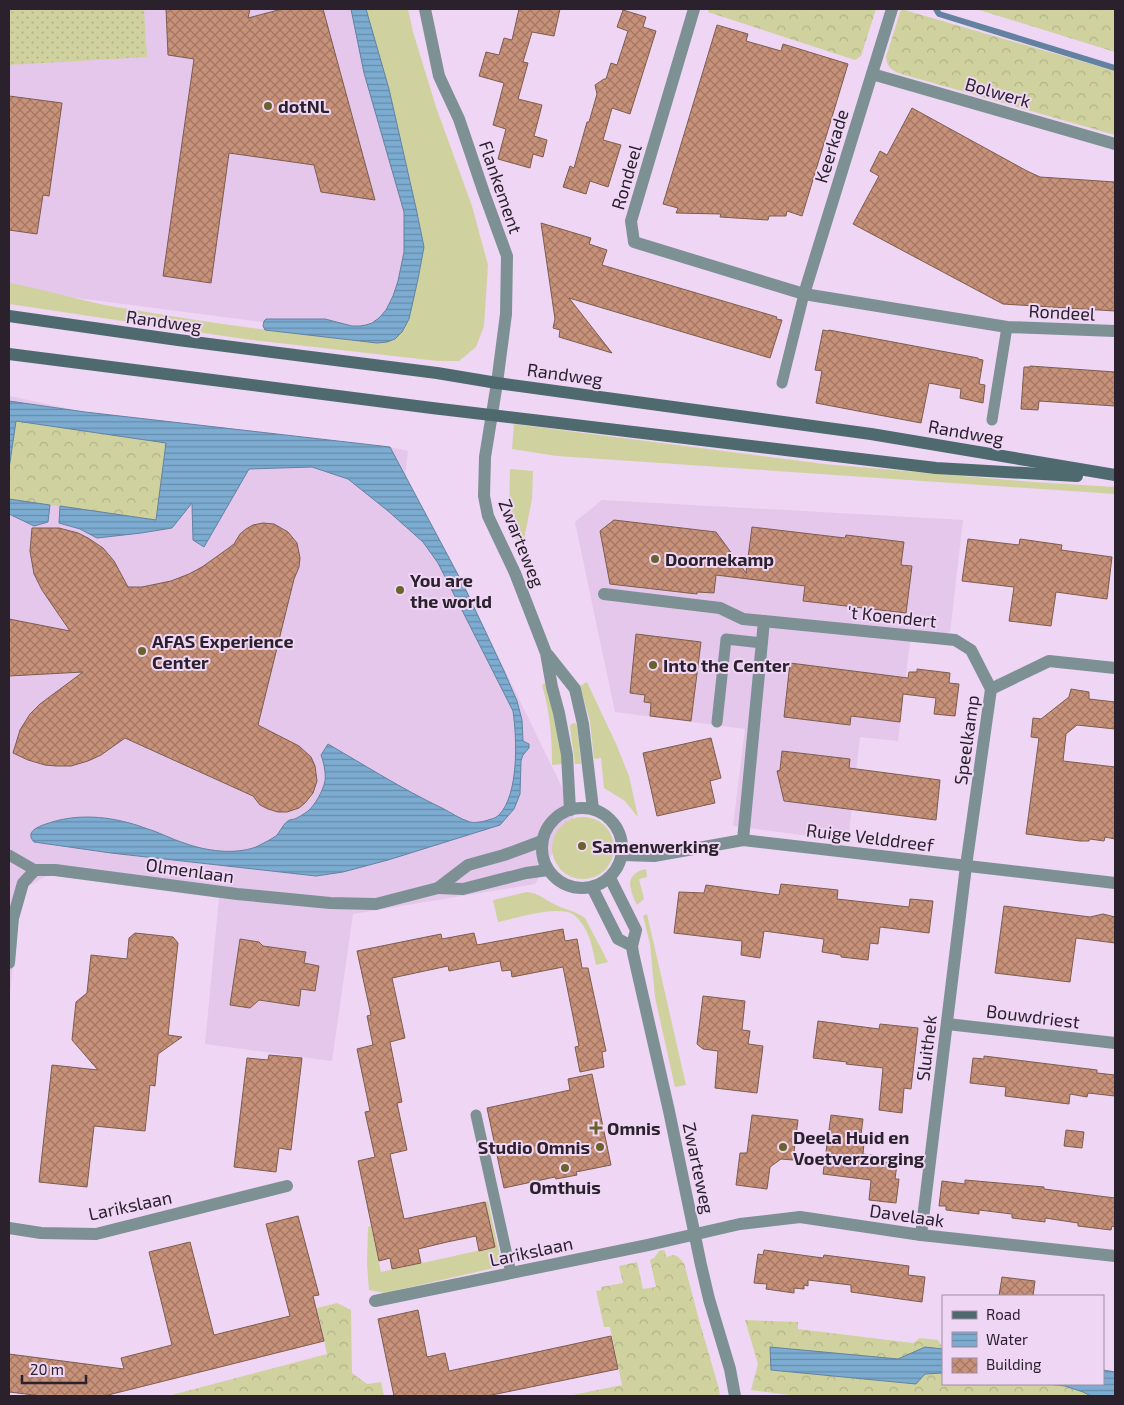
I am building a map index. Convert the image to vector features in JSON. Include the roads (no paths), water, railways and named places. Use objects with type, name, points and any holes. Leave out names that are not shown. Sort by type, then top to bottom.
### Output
[{"type":"main road","name":"Randweg","points":[[9,316],[437,373],[497,383],[871,434],[1115,476]]},
{"type":"main road","name":"Randweg","points":[[9,354],[432,408],[936,468],[1115,476]]},
{"type":"street","name":"Flankement","points":[[424,9],[439,76],[459,119],[507,256],[506,314],[497,383]]},
{"type":"street","name":"Rondeel","points":[[694,9],[631,221],[634,242],[804,294],[1007,326],[1115,331]]},
{"type":"street","name":"Keerkade","points":[[804,294],[892,9]]},
{"type":"street","name":"Bolwerk","points":[[872,74],[1115,144]]},
{"type":"street","name":"Zwarteweg","points":[[497,383],[485,457],[484,496],[488,516],[515,573],[546,653],[567,755],[570,810]]},
{"type":"street","name":"'t Koendert","points":[[604,594],[720,608],[743,619],[955,640],[971,650],[991,689]]},
{"type":"street","points":[[743,840],[764,621]]},
{"type":"street","name":"Zwarteweg","points":[[546,653],[575,689],[583,724],[593,809]]},
{"type":"street","name":"Speelkamp","points":[[966,866],[991,689],[1049,661],[1115,668]]},
{"type":"street","points":[[581,808],[593,809],[602,813],[616,826],[623,845],[622,855],[616,871],[602,884],[592,888],[572,888],[554,878],[548,870],[542,856],[542,841],[547,827],[557,816],[570,810],[581,808]]},
{"type":"street","name":"Ruige Velddreef","points":[[622,855],[654,856],[743,840],[1115,884]]},
{"type":"street","name":"Olmenlaan","points":[[438,888],[468,865],[504,855],[542,841]]},
{"type":"street","name":"Sluithek","points":[[921,1235],[966,866]]},
{"type":"street","points":[[9,963],[11,918],[23,884],[35,870]]},
{"type":"street","name":"Olmenlaan","points":[[35,870],[55,870],[330,904],[376,904],[438,888],[463,889],[526,873],[548,870]]},
{"type":"street","name":"Zwarteweg","points":[[610,878],[636,930],[632,946],[709,1299],[736,1396]]},
{"type":"street","points":[[592,888],[618,940],[632,946]]},
{"type":"street","name":"Bouwdriest","points":[[947,1024],[1115,1044]]},
{"type":"street","name":"Larikslaan","points":[[9,1228],[41,1233],[96,1234],[287,1186]]},
{"type":"street","name":"Davelaak","points":[[694,1234],[740,1224],[800,1218],[921,1235],[1115,1256]]},
{"type":"street","name":"Larikslaan","points":[[375,1301],[694,1234]]},
{"type":"lane","points":[[782,384],[804,294]]},
{"type":"lane","name":"Rondeel","points":[[992,420],[1007,326]]},
{"type":"lane","points":[[717,722],[726,639],[762,643]]},
{"type":"lane","points":[[9,855],[35,870]]},
{"type":"lane","points":[[476,1116],[511,1273]]},
{"type":"water","points":[[351,9],[366,9],[389,89],[424,247],[409,319],[402,332],[395,339],[377,343],[265,330],[263,326],[266,319],[325,319],[352,326],[372,323],[386,310],[398,281],[404,252],[404,212],[364,73]]},
{"type":"water","points":[[9,401],[85,412],[390,447],[464,586],[517,701],[522,720],[523,741],[529,744],[529,748],[521,761],[520,794],[514,809],[500,825],[388,860],[343,872],[316,876],[111,853],[34,842],[31,834],[39,826],[63,819],[87,817],[134,824],[184,843],[211,850],[239,851],[256,847],[276,836],[286,822],[306,812],[316,802],[325,781],[321,755],[328,744],[398,785],[466,821],[485,821],[499,815],[506,806],[513,780],[516,751],[513,711],[438,563],[423,542],[348,479],[312,467],[249,469],[204,547],[193,540],[192,503],[172,528],[97,538],[80,529],[59,523],[60,506],[156,520],[166,443],[16,421],[9,469]]},
{"type":"water","points":[[9,499],[50,505],[48,522],[34,526],[9,514]]},
{"type":"water","points":[[770,1347],[898,1359],[925,1347],[942,1349],[942,1373],[925,1374],[916,1384],[771,1370]]},
{"type":"water","points":[[1104,1370],[1115,1372],[1115,1396],[1091,1396],[1065,1386],[1056,1385],[1104,1385]]},
{"type":"waterway","points":[[936,9],[939,14],[1115,68]]},
{"type":"place","name":"dotNL","points":[[268,106]]},
{"type":"place","name":"Doornekamp","points":[[655,559]]},
{"type":"place","name":"You are the world","points":[[400,590]]},
{"type":"place","name":"AFAS Experience Center","points":[[142,651]]},
{"type":"place","name":"Into the Center","points":[[653,665]]},
{"type":"place","name":"Samenwerking","points":[[582,846]]},
{"type":"place","name":"Omnis","points":[[596,1128]]},
{"type":"place","name":"Studio Omnis","points":[[600,1147]]},
{"type":"place","name":"Deela Huid en Voetverzorging","points":[[783,1147]]},
{"type":"place","name":"Omthuis","points":[[565,1168]]}]
